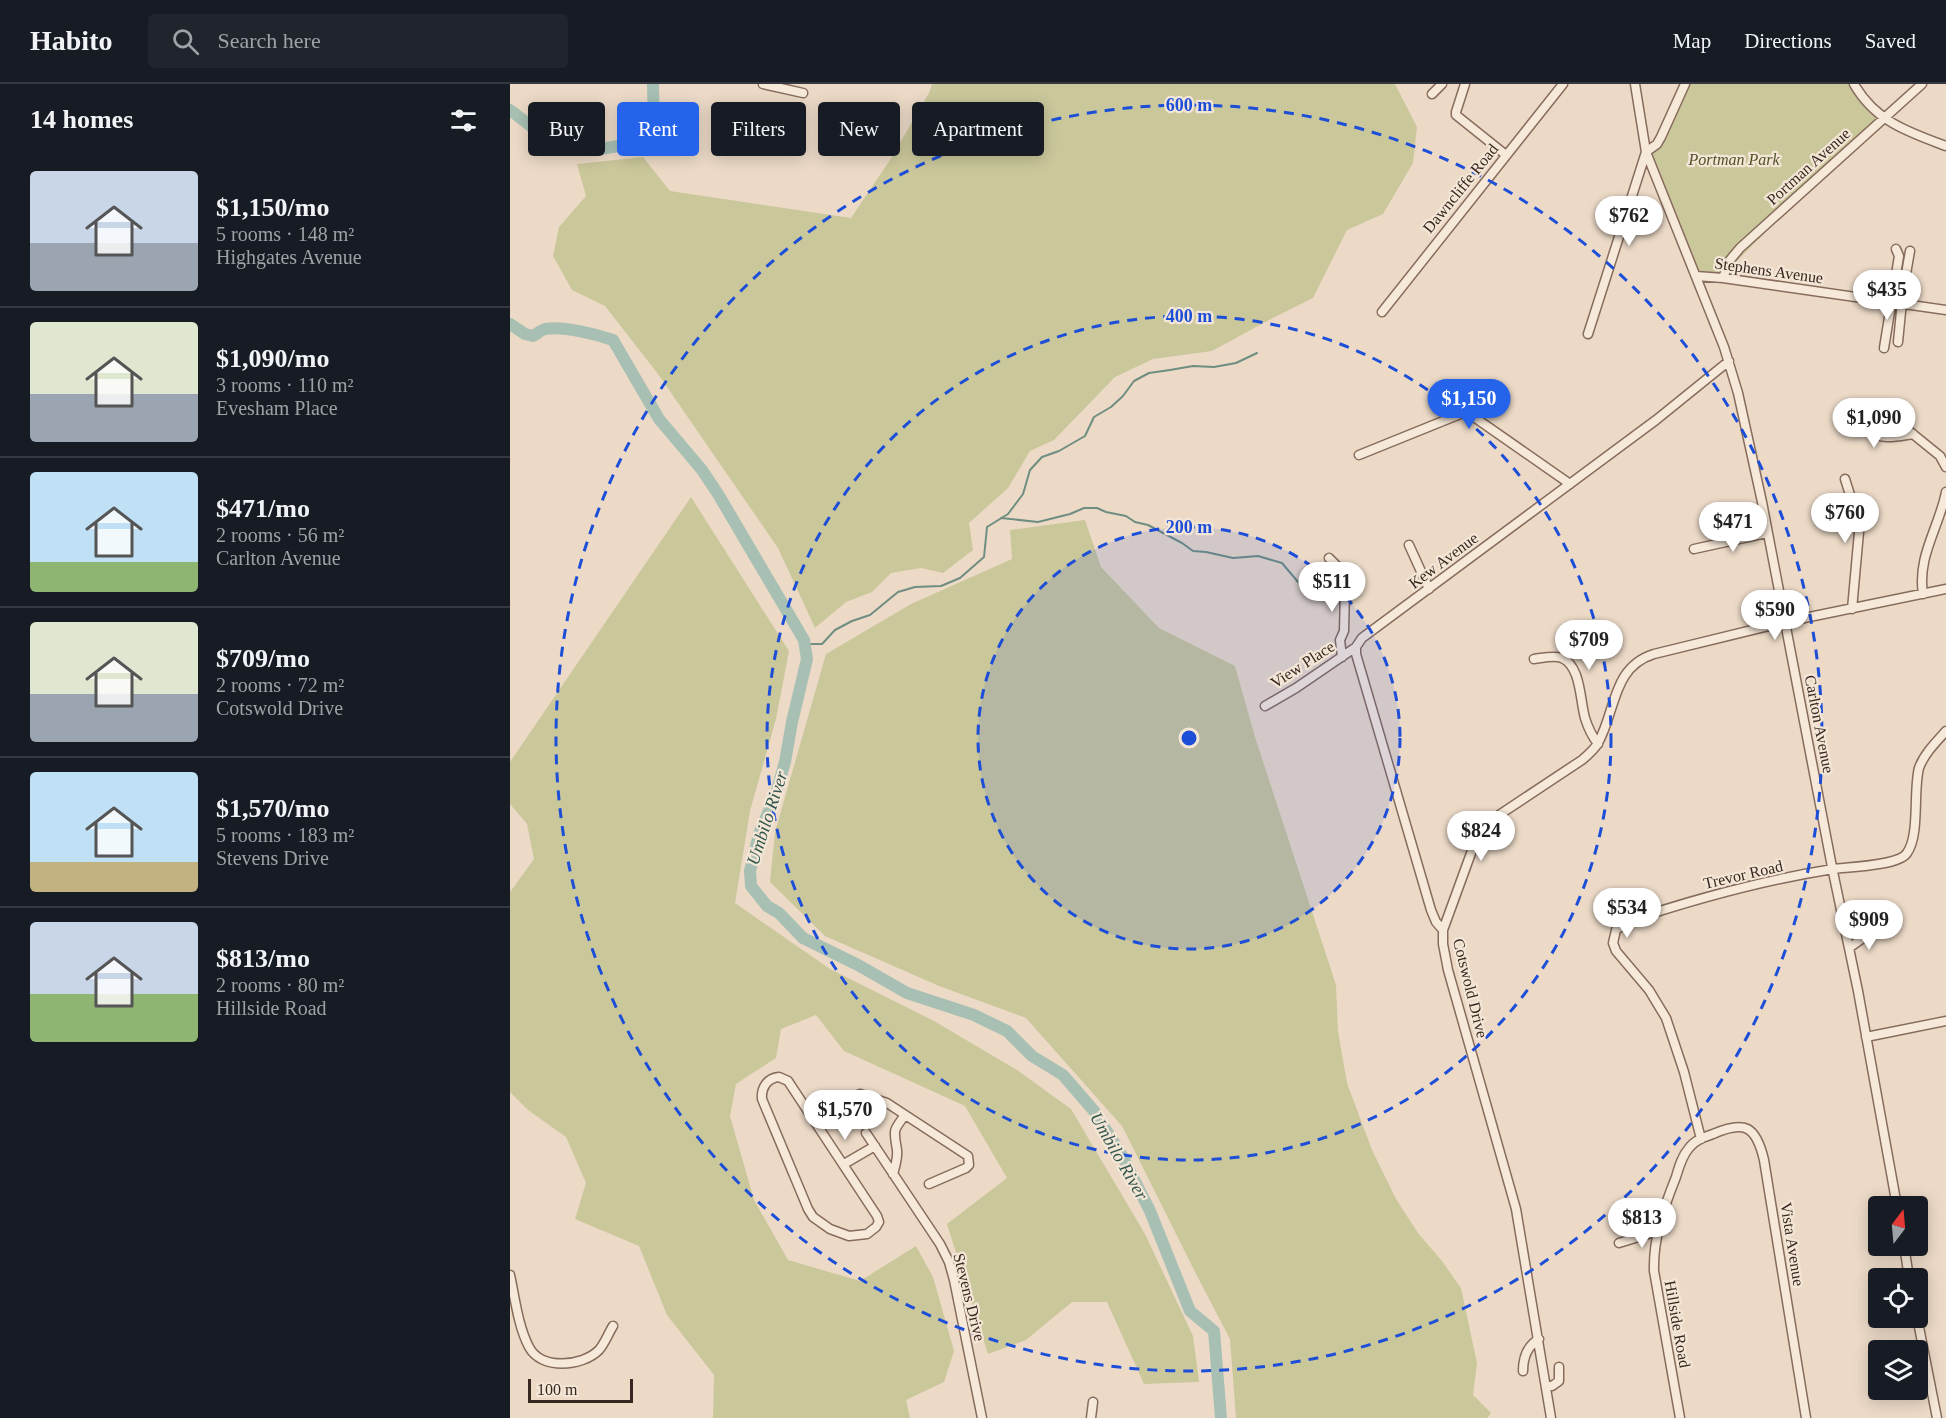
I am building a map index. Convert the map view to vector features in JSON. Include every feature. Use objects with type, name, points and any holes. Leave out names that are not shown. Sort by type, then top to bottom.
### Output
[{"type":"street","points":[[764,84],[803,93],[798,84]]},
{"type":"street","points":[[1431,94],[1442,84]]},
{"type":"street","points":[[1465,84],[1456,116],[1506,155]]},
{"type":"street","name":"Dawncliffe Road","points":[[1382,312],[1563,84]]},
{"type":"street","name":"Carlton Avenue","points":[[1635,84],[1646,152],[1729,361],[1738,393],[1849,948],[1895,1196]]},
{"type":"street","points":[[1588,334],[1646,152],[1657,144],[1685,84]]},
{"type":"street","points":[[1854,84],[1868,105],[1900,128],[1946,146]]},
{"type":"street","name":"Portman Avenue","points":[[1723,278],[1730,260],[1740,248],[1922,84]]},
{"type":"street","points":[[1884,348],[1899,256],[1896,249]]},
{"type":"street","points":[[1898,342],[1904,281],[1910,251]]},
{"type":"street","name":"Stephens Avenue","points":[[1696,276],[1946,310]]},
{"type":"street","name":"Kew Avenue","points":[[1356,647],[1362,639],[1656,420],[1729,361]]},
{"type":"street","points":[[1359,455],[1463,413],[1474,417],[1570,484]]},
{"type":"street","points":[[1865,414],[1870,431],[1876,436],[1913,434]]},
{"type":"street","points":[[1903,426],[1940,456],[1946,467]]},
{"type":"street","points":[[1845,479],[1859,532],[1852,609]]},
{"type":"street","points":[[1923,594],[1921,579],[1923,561],[1940,516],[1946,492]]},
{"type":"street","points":[[1694,549],[1767,533]]},
{"type":"street","points":[[1409,545],[1429,589]]},
{"type":"street","points":[[1329,558],[1338,567],[1345,589],[1344,631],[1340,640],[1341,657]]},
{"type":"street","name":"Cotswold Drive","points":[[1551,1418],[1516,1209],[1448,970],[1442,937],[1474,845],[1496,817],[1582,760],[1598,744],[1618,688],[1625,675],[1639,661],[1654,654],[1785,622],[1946,589]]},
{"type":"street","points":[[1356,647],[1431,910],[1436,922],[1443,930]]},
{"type":"street","name":"View Place","points":[[1265,706],[1356,647]]},
{"type":"street","points":[[1534,659],[1552,656],[1572,664],[1589,730],[1598,744]]},
{"type":"street","name":"Trevor Road","points":[[1701,1139],[1687,1084],[1666,1018],[1649,990],[1616,951],[1613,943],[1616,930],[1629,921],[1736,889],[1833,869],[1889,862],[1902,858],[1908,853],[1912,840],[1919,769],[1929,751],[1946,731]]},
{"type":"street","points":[[1849,948],[1874,930]]},
{"type":"street","points":[[1866,1037],[1946,1021]]},
{"type":"street","points":[[779,1077],[788,1082],[844,1164],[878,1216],[879,1222],[876,1227],[867,1234],[849,1236],[840,1234],[821,1224],[808,1209],[762,1099],[763,1088],[771,1078],[779,1077]]},
{"type":"street","points":[[860,1094],[880,1099],[968,1156],[969,1165],[966,1168],[929,1184]]},
{"type":"street","points":[[893,1174],[897,1157],[895,1129],[905,1115]]},
{"type":"street","name":"Vista Avenue","points":[[1701,1139],[1727,1128],[1742,1126],[1748,1128],[1760,1143],[1806,1418]]},
{"type":"street","name":"Stevens Drive","points":[[866,1133],[940,1244],[949,1262],[959,1300],[982,1418]]},
{"type":"street","name":"Hillside Road","points":[[1680,1418],[1653,1254],[1665,1206],[1684,1155],[1689,1147],[1701,1139]]},
{"type":"street","points":[[844,1164],[875,1146]]},
{"type":"street","points":[[1619,1243],[1658,1231]]},
{"type":"street","points":[[510,1275],[525,1339],[535,1356],[554,1363],[576,1362],[588,1358],[598,1351],[613,1326]]},
{"type":"street","points":[[1919,1328],[1937,1418]]},
{"type":"street","points":[[1523,1371],[1526,1350],[1539,1339]]},
{"type":"street","points":[[1546,1386],[1552,1386],[1559,1381],[1560,1367]]},
{"type":"street","points":[[1091,1418],[1093,1402]]},
{"type":"green space","points":[[932,84],[1395,84],[1417,127],[1413,163],[1383,214],[1347,230],[1313,298],[1212,351],[1153,359],[1115,377],[1054,440],[1030,451],[1008,488],[969,523],[973,550],[943,573],[921,568],[891,573],[872,592],[846,602],[815,628],[778,548],[658,374],[605,306],[572,290],[553,256],[559,227],[586,196],[577,164],[643,157],[670,191],[851,218],[892,156],[900,156],[900,143],[912,122],[912,156],[1044,156],[1044,102],[924,102]]},
{"type":"green space","name":"Portman Park","points":[[1685,84],[1858,84],[1882,115],[1724,274],[1700,276],[1650,150]]},
{"type":"green space","points":[[691,497],[789,651],[776,719],[750,811],[735,903],[830,969],[934,1021],[1017,1070],[1071,1109],[1145,1234],[1193,1336],[1199,1382],[1144,1384],[1107,1302],[1072,1302],[1026,1340],[988,1354],[947,1224],[1007,1178],[965,1106],[844,1051],[816,1015],[781,1029],[776,1058],[736,1084],[730,1116],[754,1200],[788,1260],[860,1281],[916,1246],[933,1277],[954,1351],[944,1382],[906,1400],[910,1418],[713,1418],[714,1375],[667,1315],[639,1246],[575,1219],[586,1183],[566,1137],[528,1110],[510,1092],[510,892],[534,859],[527,824],[510,804],[510,762]]},
{"type":"green space","points":[[1085,520],[1101,567],[1159,628],[1235,666],[1255,737],[1336,985],[1338,1031],[1347,1083],[1372,1150],[1396,1199],[1418,1233],[1461,1288],[1477,1363],[1473,1395],[1491,1413],[1487,1418],[1236,1418],[1230,1339],[1122,1126],[1026,1018],[939,986],[825,936],[770,882],[775,832],[826,654],[911,604],[1012,559],[1010,530]]},
{"type":"waterway","name":"Umbilo River","points":[[510,110],[540,133],[601,149],[624,145],[654,126],[653,84]]},
{"type":"waterway","name":"Umbilo River","points":[[510,324],[525,334],[533,336],[545,329],[561,329],[589,333],[613,340],[659,419],[702,470],[718,494],[804,640],[807,659],[785,762],[775,797],[759,834],[750,871],[751,886],[767,906],[779,913],[803,938],[858,965],[907,993],[974,1015],[1007,1031],[1032,1056],[1063,1075],[1094,1111],[1121,1154],[1150,1211],[1190,1311],[1214,1331],[1221,1418]]},
{"type":"waterway","points":[[806,649],[810,644],[822,644],[835,630],[870,615],[898,592],[915,587],[941,586],[960,578],[984,557],[987,527],[1008,514],[1023,494],[1030,470],[1042,457],[1059,451],[1085,436],[1094,417],[1111,407],[1134,381],[1149,373],[1193,366],[1214,367],[1236,363],[1257,353]]},
{"type":"waterway","points":[[1001,518],[1038,522],[1084,508],[1097,508],[1148,525],[1193,551],[1233,558],[1258,556],[1282,563],[1298,582]]}]
